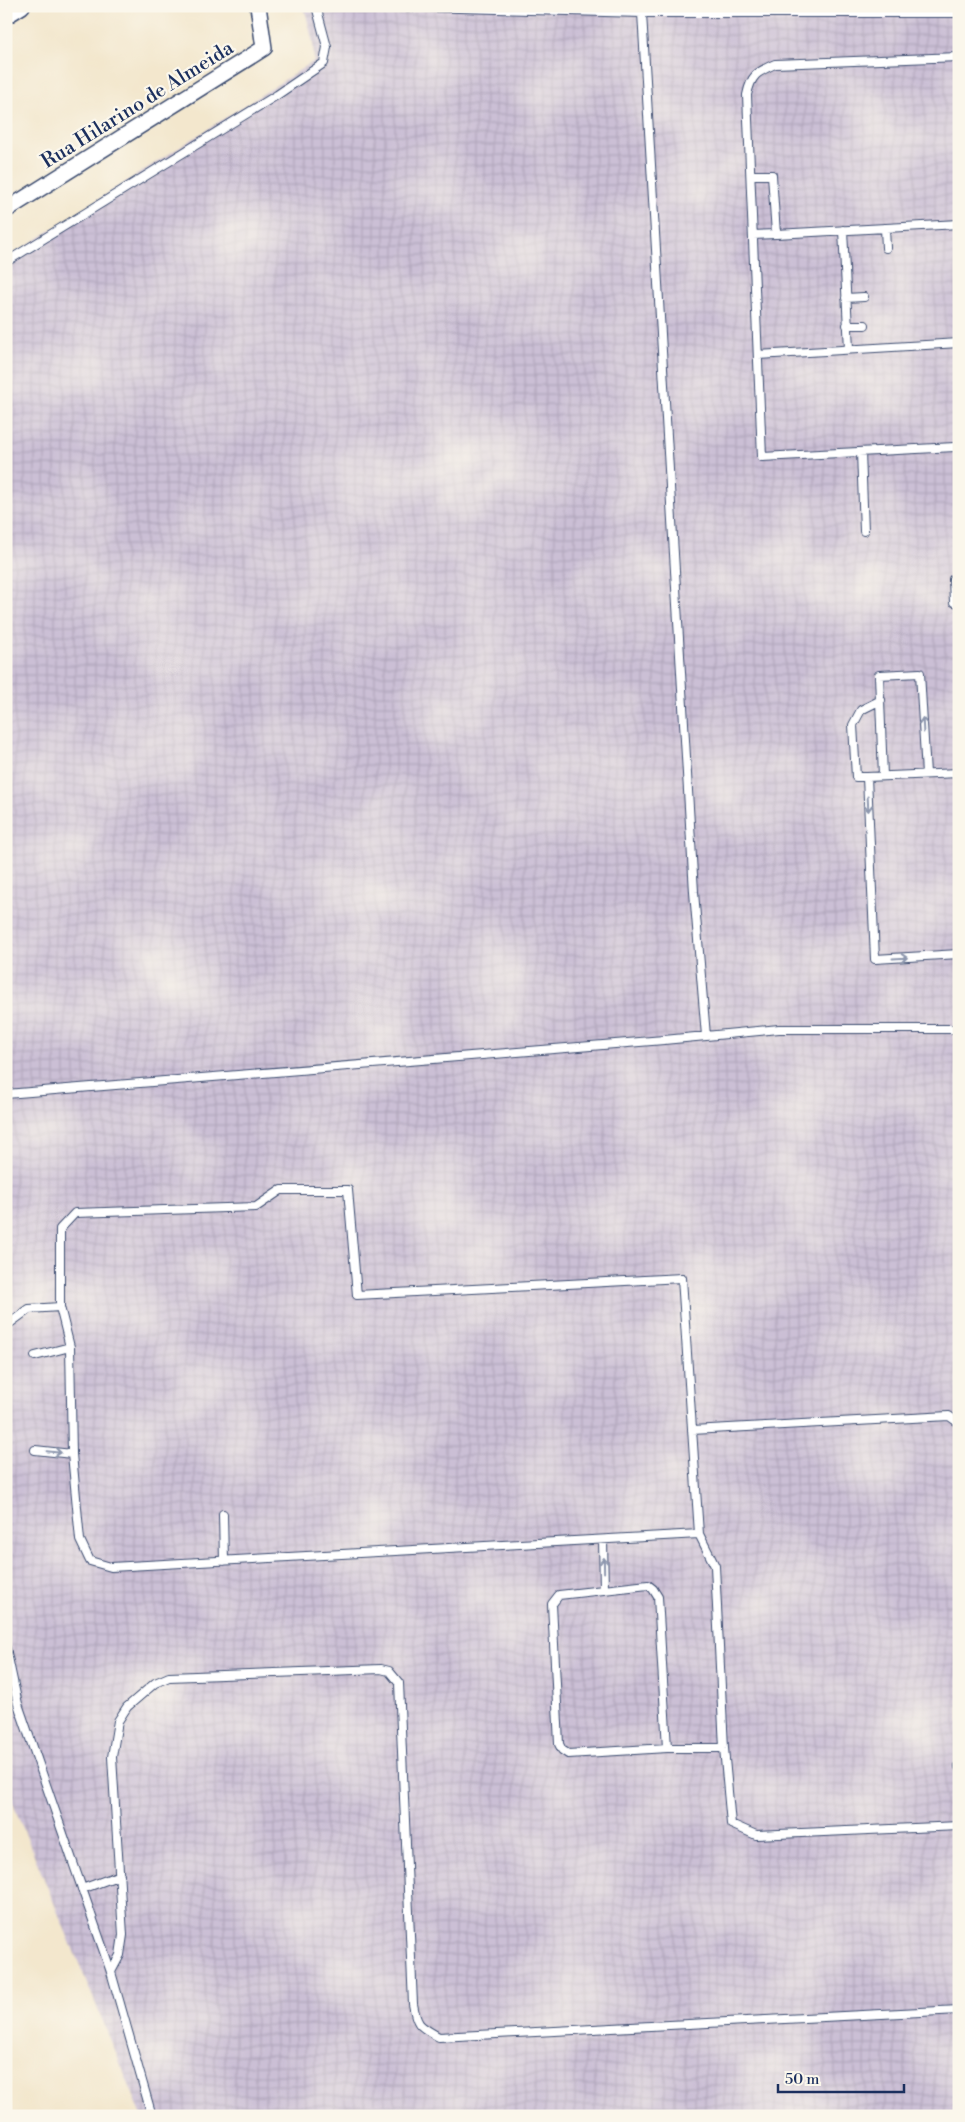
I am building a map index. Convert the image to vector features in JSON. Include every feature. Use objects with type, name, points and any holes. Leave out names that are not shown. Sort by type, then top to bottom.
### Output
[{"type":"street","points":[[6,16],[22,6]]},
{"type":"street","name":"Rua Hilarino de Almeida","points":[[6,210],[264,48],[258,6]]},
{"type":"lane","points":[[6,262],[277,96],[324,63],[327,47],[316,6]]},
{"type":"lane","points":[[383,6],[642,13],[739,9],[959,13]]},
{"type":"lane","points":[[642,13],[694,892],[706,1036]]},
{"type":"lane","points":[[955,447],[762,457],[747,95],[750,81],[760,70],[775,64],[959,57]]},
{"type":"lane","points":[[751,175],[772,175],[776,234]]},
{"type":"lane","points":[[753,235],[959,224]]},
{"type":"lane","points":[[885,228],[886,248]]},
{"type":"lane","points":[[843,230],[849,349]]},
{"type":"lane","points":[[846,298],[864,297]]},
{"type":"lane","points":[[847,325],[865,325]]},
{"type":"lane","points":[[758,355],[959,343]]},
{"type":"lane","points":[[861,452],[864,531]]},
{"type":"lane","points":[[959,575],[953,579],[954,602],[959,604]]},
{"type":"lane","points":[[883,776],[879,675],[900,674],[921,674],[926,774]]},
{"type":"lane","points":[[881,700],[861,710],[852,725],[856,777],[959,772]]},
{"type":"lane","points":[[867,777],[875,959],[959,954]]},
{"type":"lane","points":[[6,1094],[778,1029],[959,1029]]},
{"type":"lane","points":[[699,1534],[111,1567],[90,1561],[80,1540],[72,1454],[70,1347],[60,1307],[60,1229],[76,1213],[256,1207],[281,1190],[348,1190],[357,1295],[682,1278],[699,1534],[715,1566],[724,1748],[731,1824],[756,1835],[959,1826]]},
{"type":"lane","points":[[6,1326],[29,1309],[60,1307]]},
{"type":"lane","points":[[35,1356],[70,1347]]},
{"type":"lane","points":[[692,1430],[949,1416],[959,1423]]},
{"type":"lane","points":[[35,1450],[72,1454]]},
{"type":"lane","points":[[223,1514],[224,1561]]},
{"type":"lane","points":[[603,1540],[604,1590]]},
{"type":"lane","points":[[667,1748],[658,1597],[653,1588],[648,1585],[560,1595],[552,1604],[559,1744],[562,1750],[568,1754],[667,1748],[724,1748]]},
{"type":"lane","points":[[6,1648],[18,1704],[111,1972],[152,2116]]},
{"type":"lane","points":[[111,1972],[120,1955],[124,1935],[112,1757],[118,1721],[127,1706],[154,1683],[169,1677],[381,1669],[389,1671],[398,1683],[413,2004],[416,2021],[439,2037],[959,2010]]},
{"type":"lane","points":[[82,1889],[120,1875]]},
{"type":"shaded area","points":[[304,6],[959,6],[959,2116],[142,2116],[6,1787],[6,259],[314,61],[313,43]]}]
